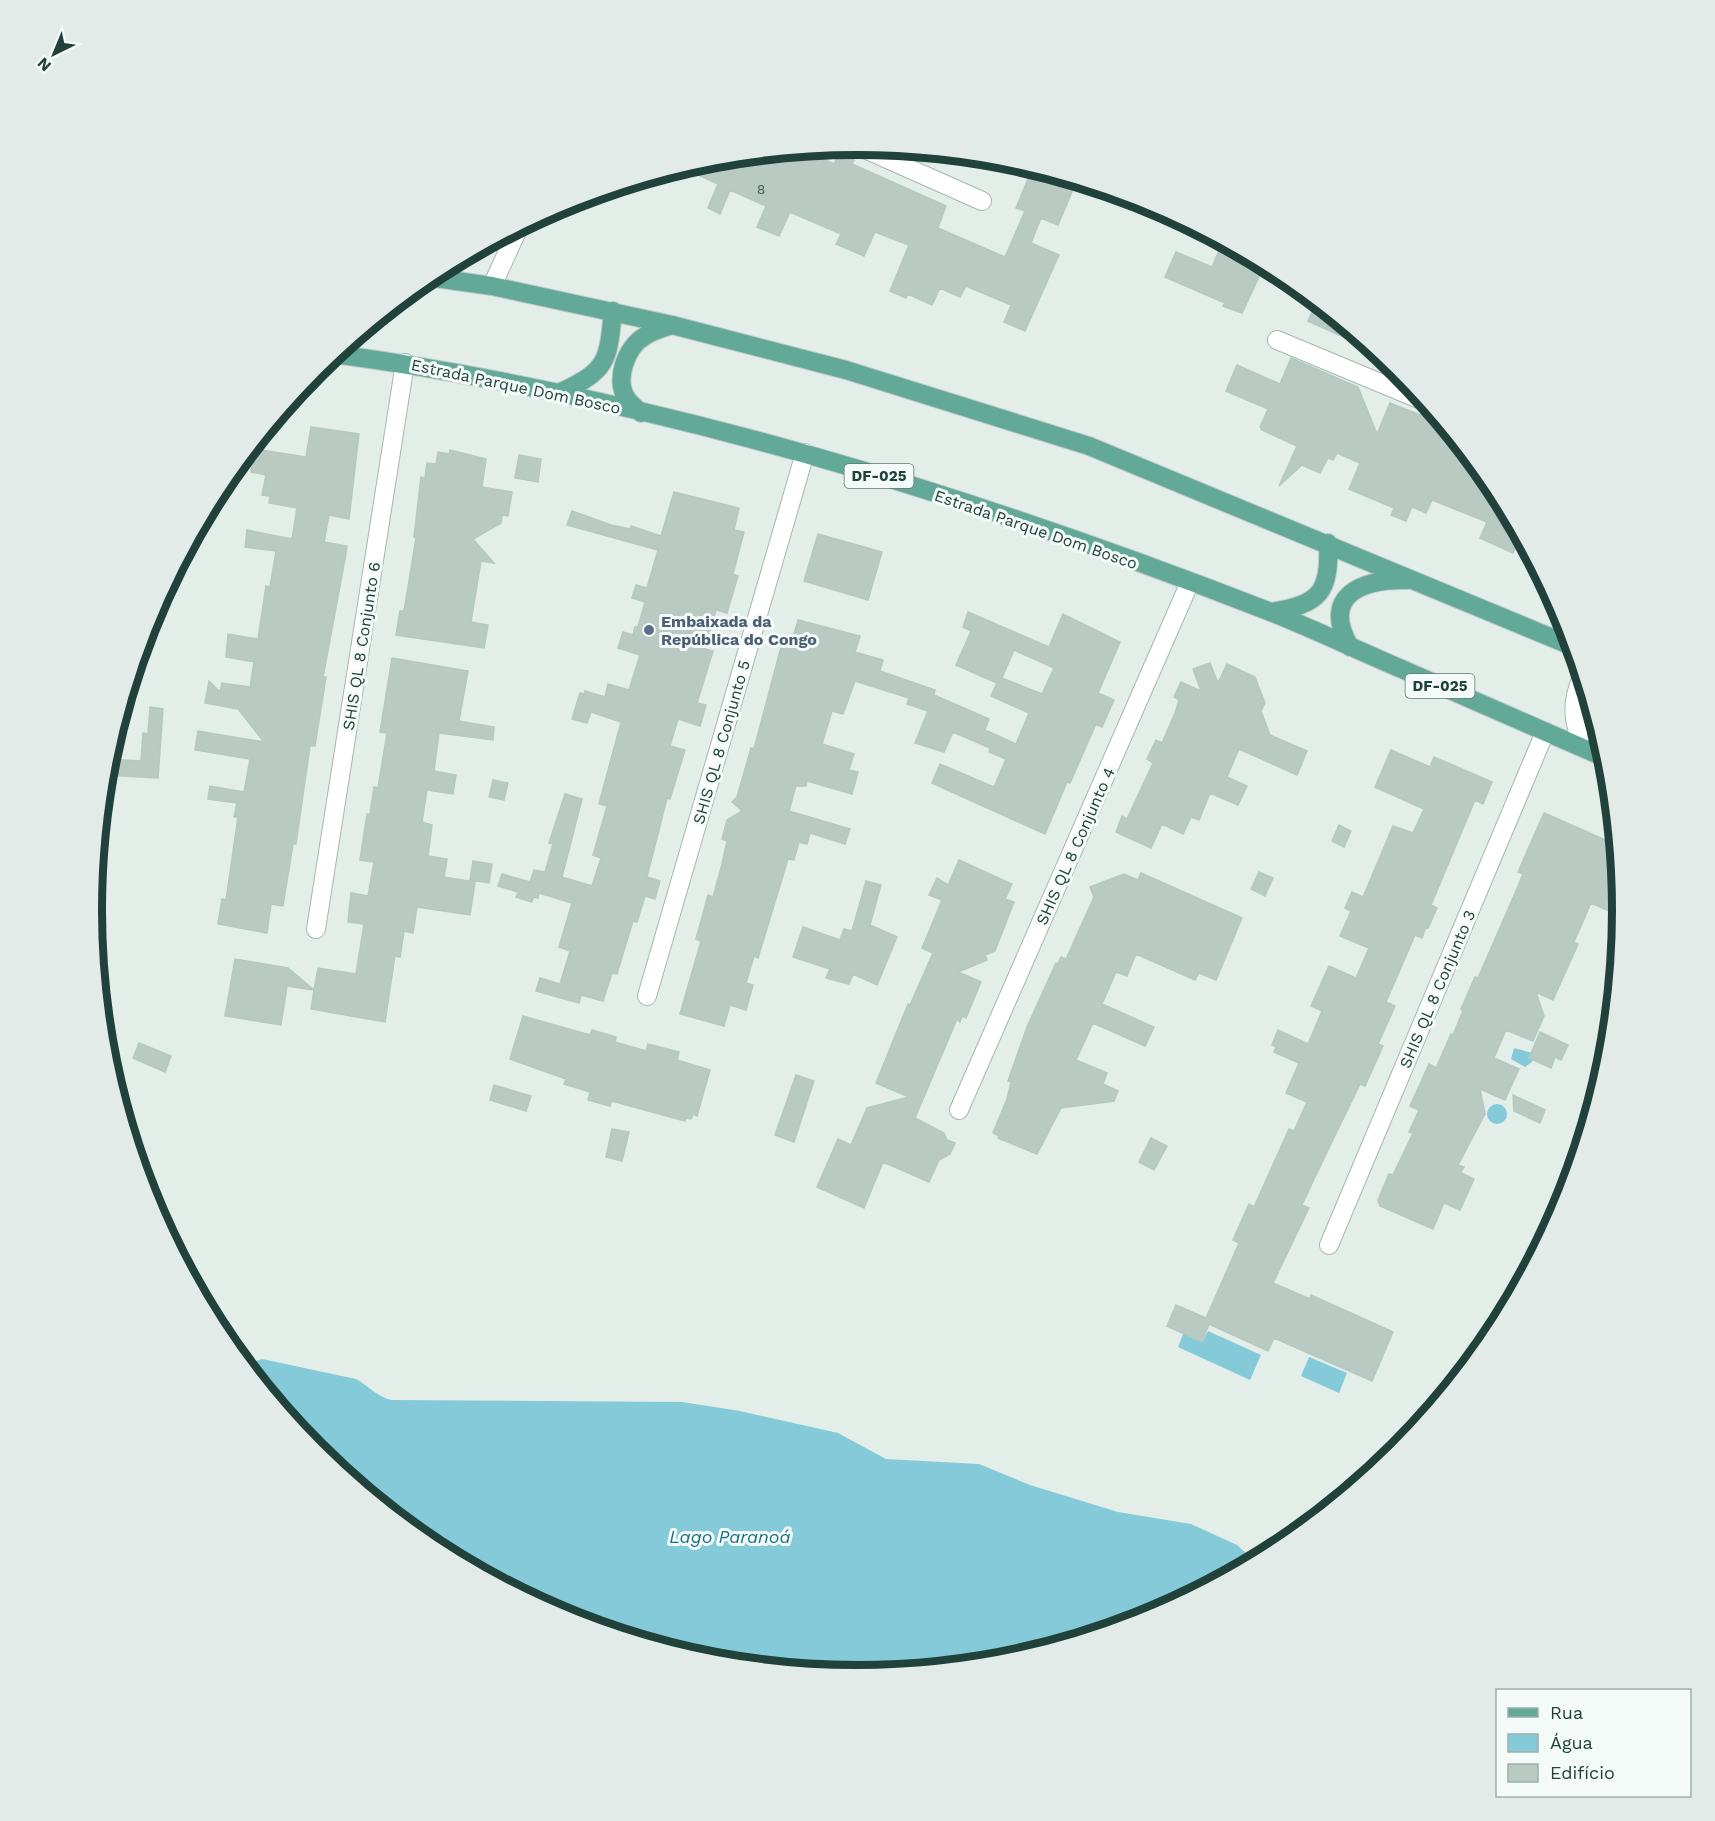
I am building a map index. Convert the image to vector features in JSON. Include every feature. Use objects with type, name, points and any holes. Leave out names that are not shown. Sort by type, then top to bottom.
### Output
[{"type":"main road","points":[[443,279],[492,286],[672,325],[846,370],[1089,446],[1418,580],[1563,642]]},
{"type":"main road","points":[[561,392],[586,380],[606,359],[613,311]]},
{"type":"main road","points":[[641,413],[627,399],[622,384],[627,356],[634,344],[646,334],[672,325]]},
{"type":"main road","name":"Estrada Parque Dom Bosco","points":[[345,355],[405,363],[561,392],[805,453],[987,510],[1271,612],[1596,754]]},
{"type":"main road","points":[[1271,612],[1300,608],[1317,596],[1329,567],[1328,543]]},
{"type":"main road","points":[[1350,647],[1340,630],[1339,614],[1353,590],[1381,580],[1418,580]]},
{"type":"street","points":[[881,156],[982,201]]},
{"type":"street","points":[[492,286],[514,238]]},
{"type":"street","points":[[1277,340],[1410,396]]},
{"type":"street","name":"SHIS QL 8 Conjunto 6","points":[[316,929],[405,363]]},
{"type":"street","name":"SHIS QL 8 Conjunto 5","points":[[647,996],[805,453]]},
{"type":"street","name":"SHIS QL 8 Conjunto 4","points":[[959,1110],[1190,582]]},
{"type":"street","points":[[1578,686],[1573,700],[1572,714],[1583,748]]},
{"type":"street","name":"SHIS QL 8 Conjunto 3","points":[[1329,1245],[1545,732]]},
{"type":"water","points":[[1514,1048],[1532,1053],[1532,1062],[1525,1067],[1511,1059]]},
{"type":"water","points":[[1497,1104],[1504,1107],[1507,1114],[1504,1121],[1497,1124],[1490,1121],[1487,1114],[1490,1107]]},
{"type":"water","points":[[1208,1331],[1261,1355],[1250,1380],[1178,1347],[1184,1332],[1203,1341]]},
{"type":"water","points":[[1309,1357],[1347,1373],[1339,1393],[1301,1376]]},
{"type":"water","name":"Lago Paranoá","points":[[262,1359],[356,1379],[391,1400],[682,1402],[740,1411],[838,1433],[886,1459],[979,1464],[1030,1485],[1118,1512],[1191,1524],[1237,1545],[1249,1556],[1192,1588],[1100,1626],[1053,1640],[956,1660],[858,1666],[759,1660],[710,1651],[615,1626],[568,1608],[523,1588],[438,1539],[359,1479],[323,1445],[289,1409],[252,1362]]},
{"type":"building","points":[[838,156],[844,156],[854,160],[852,164],[946,206],[938,228],[1005,257],[1025,211],[1016,208],[1029,176],[1074,187],[1058,225],[1041,218],[1031,243],[1059,255],[1025,331],[1004,322],[1011,305],[966,286],[960,297],[940,288],[932,305],[908,294],[906,298],[890,291],[909,245],[875,232],[864,256],[836,244],[841,234],[790,212],[779,236],[757,227],[766,206],[730,190],[720,214],[708,208],[718,184],[695,173],[759,161],[808,157],[817,157],[834,164]]},
{"type":"building","points":[[1220,248],[1261,272],[1242,313],[1223,306],[1225,303],[1165,277],[1176,252],[1212,267]]},
{"type":"building","points":[[1314,309],[1357,343],[1308,321]]},
{"type":"building","points":[[1291,358],[1358,387],[1377,434],[1390,403],[1432,420],[1486,491],[1519,545],[1513,553],[1480,538],[1487,522],[1432,500],[1426,513],[1412,507],[1406,521],[1391,515],[1394,508],[1349,489],[1360,463],[1337,453],[1333,460],[1328,458],[1320,473],[1302,465],[1279,486],[1297,446],[1262,430],[1260,427],[1268,409],[1226,391],[1237,365],[1280,384]]},
{"type":"building","points":[[311,427],[359,434],[349,519],[329,515],[324,542],[347,546],[323,677],[326,677],[315,746],[310,746],[296,844],[293,844],[283,906],[271,904],[267,933],[218,924],[222,899],[226,900],[238,817],[234,817],[237,803],[208,799],[210,786],[244,792],[250,759],[195,750],[198,731],[264,742],[238,709],[205,703],[209,681],[220,692],[222,683],[250,687],[254,662],[226,657],[228,634],[258,639],[266,586],[270,587],[276,551],[245,547],[247,530],[292,539],[297,508],[269,503],[270,496],[262,495],[266,475],[251,472],[254,457],[259,450],[306,457]]},
{"type":"building","points":[[450,450],[486,459],[482,487],[512,492],[508,516],[502,515],[501,523],[473,539],[494,563],[481,561],[471,622],[488,625],[484,648],[396,635],[400,611],[404,611],[416,538],[414,537],[421,477],[425,478],[427,463],[436,464],[438,452],[449,454]]},
{"type":"building","points":[[519,455],[541,459],[538,482],[515,478]]},
{"type":"building","points":[[674,492],[739,508],[734,530],[744,532],[733,574],[738,576],[727,613],[716,610],[705,649],[713,651],[697,703],[706,705],[700,726],[678,719],[670,746],[685,750],[670,799],[667,798],[647,877],[660,881],[655,899],[645,896],[637,922],[633,921],[617,974],[612,973],[603,1001],[581,995],[579,1003],[536,991],[540,978],[560,984],[570,951],[559,947],[572,903],[539,893],[538,898],[533,897],[532,902],[516,897],[518,892],[498,886],[502,874],[530,882],[534,870],[545,872],[553,844],[549,843],[565,794],[582,799],[562,877],[592,886],[601,858],[593,855],[607,806],[599,804],[621,722],[591,712],[587,723],[572,719],[580,693],[584,694],[585,691],[605,697],[608,684],[629,690],[640,655],[618,648],[623,632],[633,635],[635,627],[638,627],[645,602],[632,598],[636,585],[647,588],[658,550],[567,525],[572,511],[611,525],[630,529],[631,526],[661,536]]},
{"type":"building","points":[[818,534],[882,552],[868,600],[804,581]]},
{"type":"building","points":[[968,612],[1049,647],[1063,614],[1120,642],[1098,693],[1114,700],[1102,727],[1096,724],[1070,783],[1067,782],[1045,834],[932,783],[940,764],[994,787],[1006,759],[989,752],[990,748],[953,732],[944,752],[915,743],[928,711],[907,704],[909,698],[855,681],[843,714],[832,711],[822,744],[854,754],[849,770],[858,772],[852,794],[807,781],[806,786],[796,786],[789,811],[850,829],[845,844],[810,833],[807,844],[799,842],[794,860],[788,859],[758,958],[754,956],[746,983],[753,985],[746,1010],[730,1005],[724,1026],[680,1014],[701,941],[696,939],[708,895],[713,897],[722,864],[727,841],[722,839],[727,820],[742,811],[732,802],[737,797],[751,748],[754,749],[781,647],[784,648],[787,635],[794,634],[798,620],[860,636],[855,652],[883,660],[880,671],[935,690],[934,695],[989,719],[985,730],[1016,744],[1029,713],[991,696],[997,683],[956,665],[971,631],[963,627]],"holes":[[[1014,650],[1054,668],[1042,694],[1002,678]]]},
{"type":"building","points":[[392,658],[468,671],[459,721],[494,727],[493,740],[439,733],[434,771],[456,775],[453,794],[427,790],[422,822],[432,825],[428,856],[447,859],[444,877],[475,882],[470,915],[417,907],[413,933],[404,931],[400,957],[395,956],[385,1022],[311,1009],[318,968],[356,974],[364,924],[348,922],[351,893],[368,896],[374,862],[360,860],[367,814],[370,814],[374,787],[378,788],[387,733],[380,732]]},
{"type":"building","points":[[1210,663],[1218,683],[1227,664],[1255,677],[1265,703],[1261,711],[1270,735],[1307,751],[1297,775],[1239,749],[1227,777],[1247,786],[1238,805],[1210,793],[1199,820],[1191,817],[1183,834],[1162,824],[1151,848],[1116,832],[1122,816],[1127,819],[1153,763],[1147,759],[1156,740],[1162,743],[1175,713],[1179,700],[1174,697],[1181,682],[1201,691],[1193,669]]},
{"type":"building","points":[[150,707],[163,709],[158,778],[115,776],[118,760],[141,761],[143,733],[148,734]]},
{"type":"building","points":[[1391,750],[1430,767],[1434,757],[1492,782],[1483,804],[1475,800],[1431,905],[1437,908],[1428,928],[1426,927],[1422,938],[1415,935],[1386,1002],[1395,1006],[1378,1044],[1383,1046],[1365,1086],[1360,1084],[1302,1205],[1309,1208],[1273,1283],[1310,1299],[1311,1295],[1393,1332],[1372,1381],[1274,1338],[1268,1351],[1209,1324],[1202,1342],[1167,1326],[1176,1305],[1206,1318],[1239,1243],[1233,1240],[1249,1204],[1254,1207],[1289,1129],[1294,1131],[1307,1102],[1286,1093],[1299,1063],[1274,1052],[1276,1047],[1272,1045],[1278,1030],[1308,1044],[1322,1011],[1311,1006],[1329,966],[1356,978],[1369,948],[1340,936],[1351,911],[1345,908],[1352,892],[1363,897],[1393,826],[1413,833],[1424,809],[1375,787]]},
{"type":"building","points":[[493,780],[508,783],[504,800],[489,797]]},
{"type":"building","points":[[1544,813],[1609,842],[1612,880],[1607,891],[1612,893],[1613,913],[1591,903],[1574,942],[1578,944],[1553,1000],[1536,992],[1544,1016],[1533,1041],[1506,1030],[1494,1058],[1519,1069],[1505,1100],[1480,1089],[1485,1114],[1458,1165],[1464,1167],[1461,1173],[1474,1179],[1460,1210],[1444,1203],[1433,1229],[1380,1206],[1378,1200],[1389,1174],[1393,1175],[1413,1133],[1409,1132],[1419,1110],[1410,1106],[1429,1064],[1436,1068],[1451,1034],[1453,1035],[1463,1011],[1461,1009],[1475,977],[1478,978],[1523,874],[1518,872]]},
{"type":"building","points":[[1339,825],[1351,831],[1344,847],[1332,841]]},
{"type":"building","points":[[959,860],[1012,884],[1005,899],[1014,902],[995,951],[985,955],[987,960],[958,972],[981,982],[966,1018],[962,1016],[960,1022],[957,1019],[915,1118],[944,1133],[947,1140],[955,1143],[950,1154],[939,1160],[929,1182],[883,1162],[864,1208],[817,1187],[838,1139],[851,1145],[867,1108],[909,1097],[876,1083],[908,1004],[910,1005],[933,953],[922,948],[942,900],[929,895],[937,878],[948,885]]},
{"type":"building","points":[[473,861],[492,864],[489,883],[470,880]]},
{"type":"building","points":[[1259,872],[1273,878],[1265,896],[1251,889]]},
{"type":"building","points":[[1141,873],[1242,918],[1216,980],[1199,973],[1195,980],[1136,954],[1127,976],[1116,972],[1102,1004],[1154,1027],[1145,1046],[1093,1023],[1076,1060],[1107,1073],[1103,1084],[1118,1091],[1114,1101],[1061,1108],[1037,1154],[998,1138],[999,1136],[993,1133],[1007,1099],[1011,1082],[1008,1081],[1027,1027],[1056,963],[1058,964],[1061,957],[1066,959],[1094,897],[1090,887],[1124,874],[1138,880]]},
{"type":"building","points":[[866,881],[881,885],[870,925],[897,937],[877,985],[853,974],[849,984],[826,978],[830,969],[793,957],[803,927],[840,940],[844,929],[852,931]]},
{"type":"building","points":[[235,959],[288,968],[314,990],[287,986],[281,1025],[225,1016]]},
{"type":"building","points":[[523,1016],[590,1035],[592,1030],[616,1037],[615,1042],[646,1051],[648,1044],[679,1052],[677,1060],[710,1070],[697,1116],[693,1114],[691,1119],[686,1118],[685,1121],[612,1101],[610,1106],[588,1100],[590,1092],[564,1084],[566,1079],[510,1059]]},
{"type":"building","points":[[1540,1032],[1568,1045],[1561,1060],[1555,1057],[1551,1068],[1529,1058]]},
{"type":"building","points":[[139,1043],[171,1056],[165,1072],[133,1058]]},
{"type":"building","points":[[796,1075],[814,1081],[794,1142],[775,1135]]},
{"type":"building","points":[[494,1085],[531,1096],[526,1111],[490,1100]]},
{"type":"building","points":[[1513,1095],[1545,1110],[1540,1123],[1514,1111]]},
{"type":"building","points":[[612,1129],[629,1132],[622,1161],[606,1157]]},
{"type":"building","points":[[1151,1138],[1167,1146],[1154,1170],[1139,1162]]},
{"type":"place","name":"Embaixada da República do Congo","points":[[649,630]]}]
